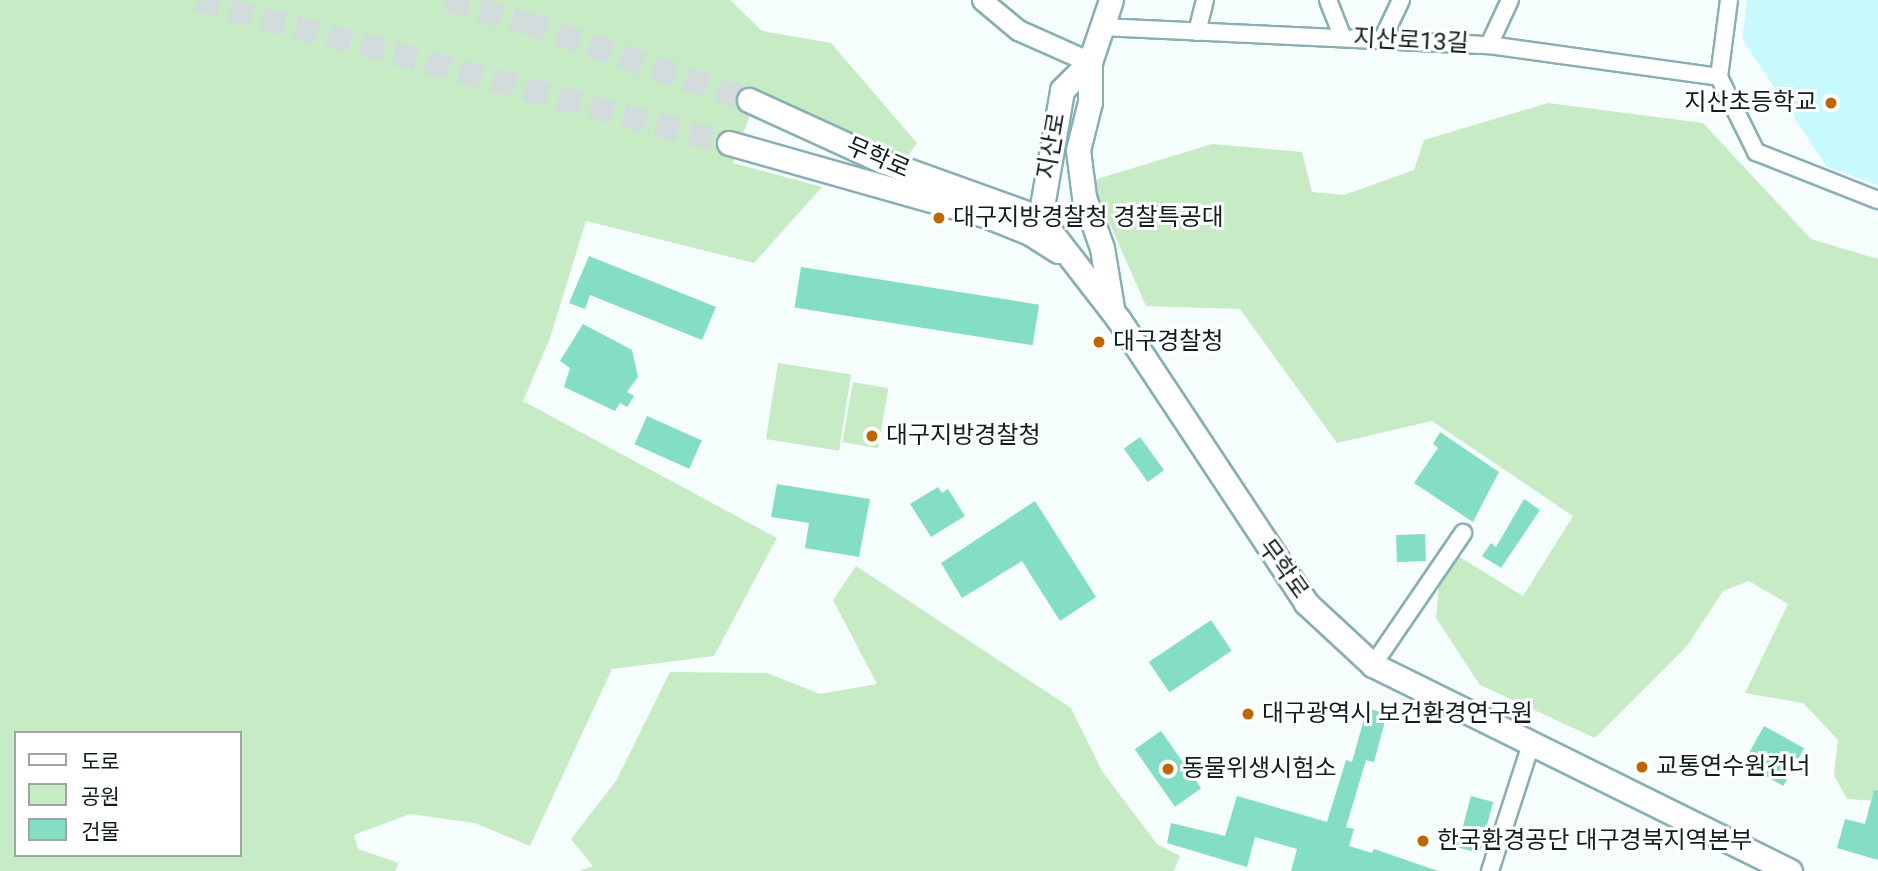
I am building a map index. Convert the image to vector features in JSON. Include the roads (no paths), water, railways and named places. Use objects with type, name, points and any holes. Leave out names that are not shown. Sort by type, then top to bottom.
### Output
[{"type":"main road","name":"지산로","points":[[1102,248],[1084,197],[1077,150],[1090,102],[1090,62],[1111,0]]},
{"type":"main road","name":"지산로","points":[[1042,230],[1062,90],[1090,62]]},
{"type":"main road","name":"무학로","points":[[749,100],[1042,230],[1073,260],[1112,311],[1306,603],[1373,665],[1790,871]]},
{"type":"main road","name":"무학로","points":[[729,143],[1042,230]]},
{"type":"main road","name":"무학로","points":[[1102,248],[1112,311]]},
{"type":"street","points":[[982,0],[1018,30],[1090,62]]},
{"type":"street","points":[[1197,32],[1205,0]]},
{"type":"street","points":[[1328,0],[1343,38]]},
{"type":"street","points":[[1382,40],[1401,0]]},
{"type":"street","points":[[1489,45],[1510,0]]},
{"type":"street","points":[[1729,0],[1719,77],[1756,152],[1878,200]]},
{"type":"street","name":"지산로13길","points":[[1102,27],[1489,45],[1719,77]]},
{"type":"street","points":[[1373,665],[1463,533]]},
{"type":"street","points":[[1490,871],[1531,744]]},
{"type":"tunnel","points":[[197,0],[729,143]]},
{"type":"tunnel","points":[[447,0],[525,22],[749,100]]},
{"type":"place","name":"지산초등학교","points":[[1831,103]]},
{"type":"place","name":"대구지방경찰청 경찰특공대","points":[[939,218]]},
{"type":"place","name":"대구경찰청","points":[[1099,342]]},
{"type":"place","name":"대구지방경찰청","points":[[872,436]]},
{"type":"place","name":"대구광역시 보건환경연구원","points":[[1248,714]]},
{"type":"place","name":"교통연수원건너","points":[[1642,767]]},
{"type":"place","name":"동물위생시험소","points":[[1168,769]]},
{"type":"place","name":"한국환경공단 대구경북지역본부","points":[[1423,841]]}]
